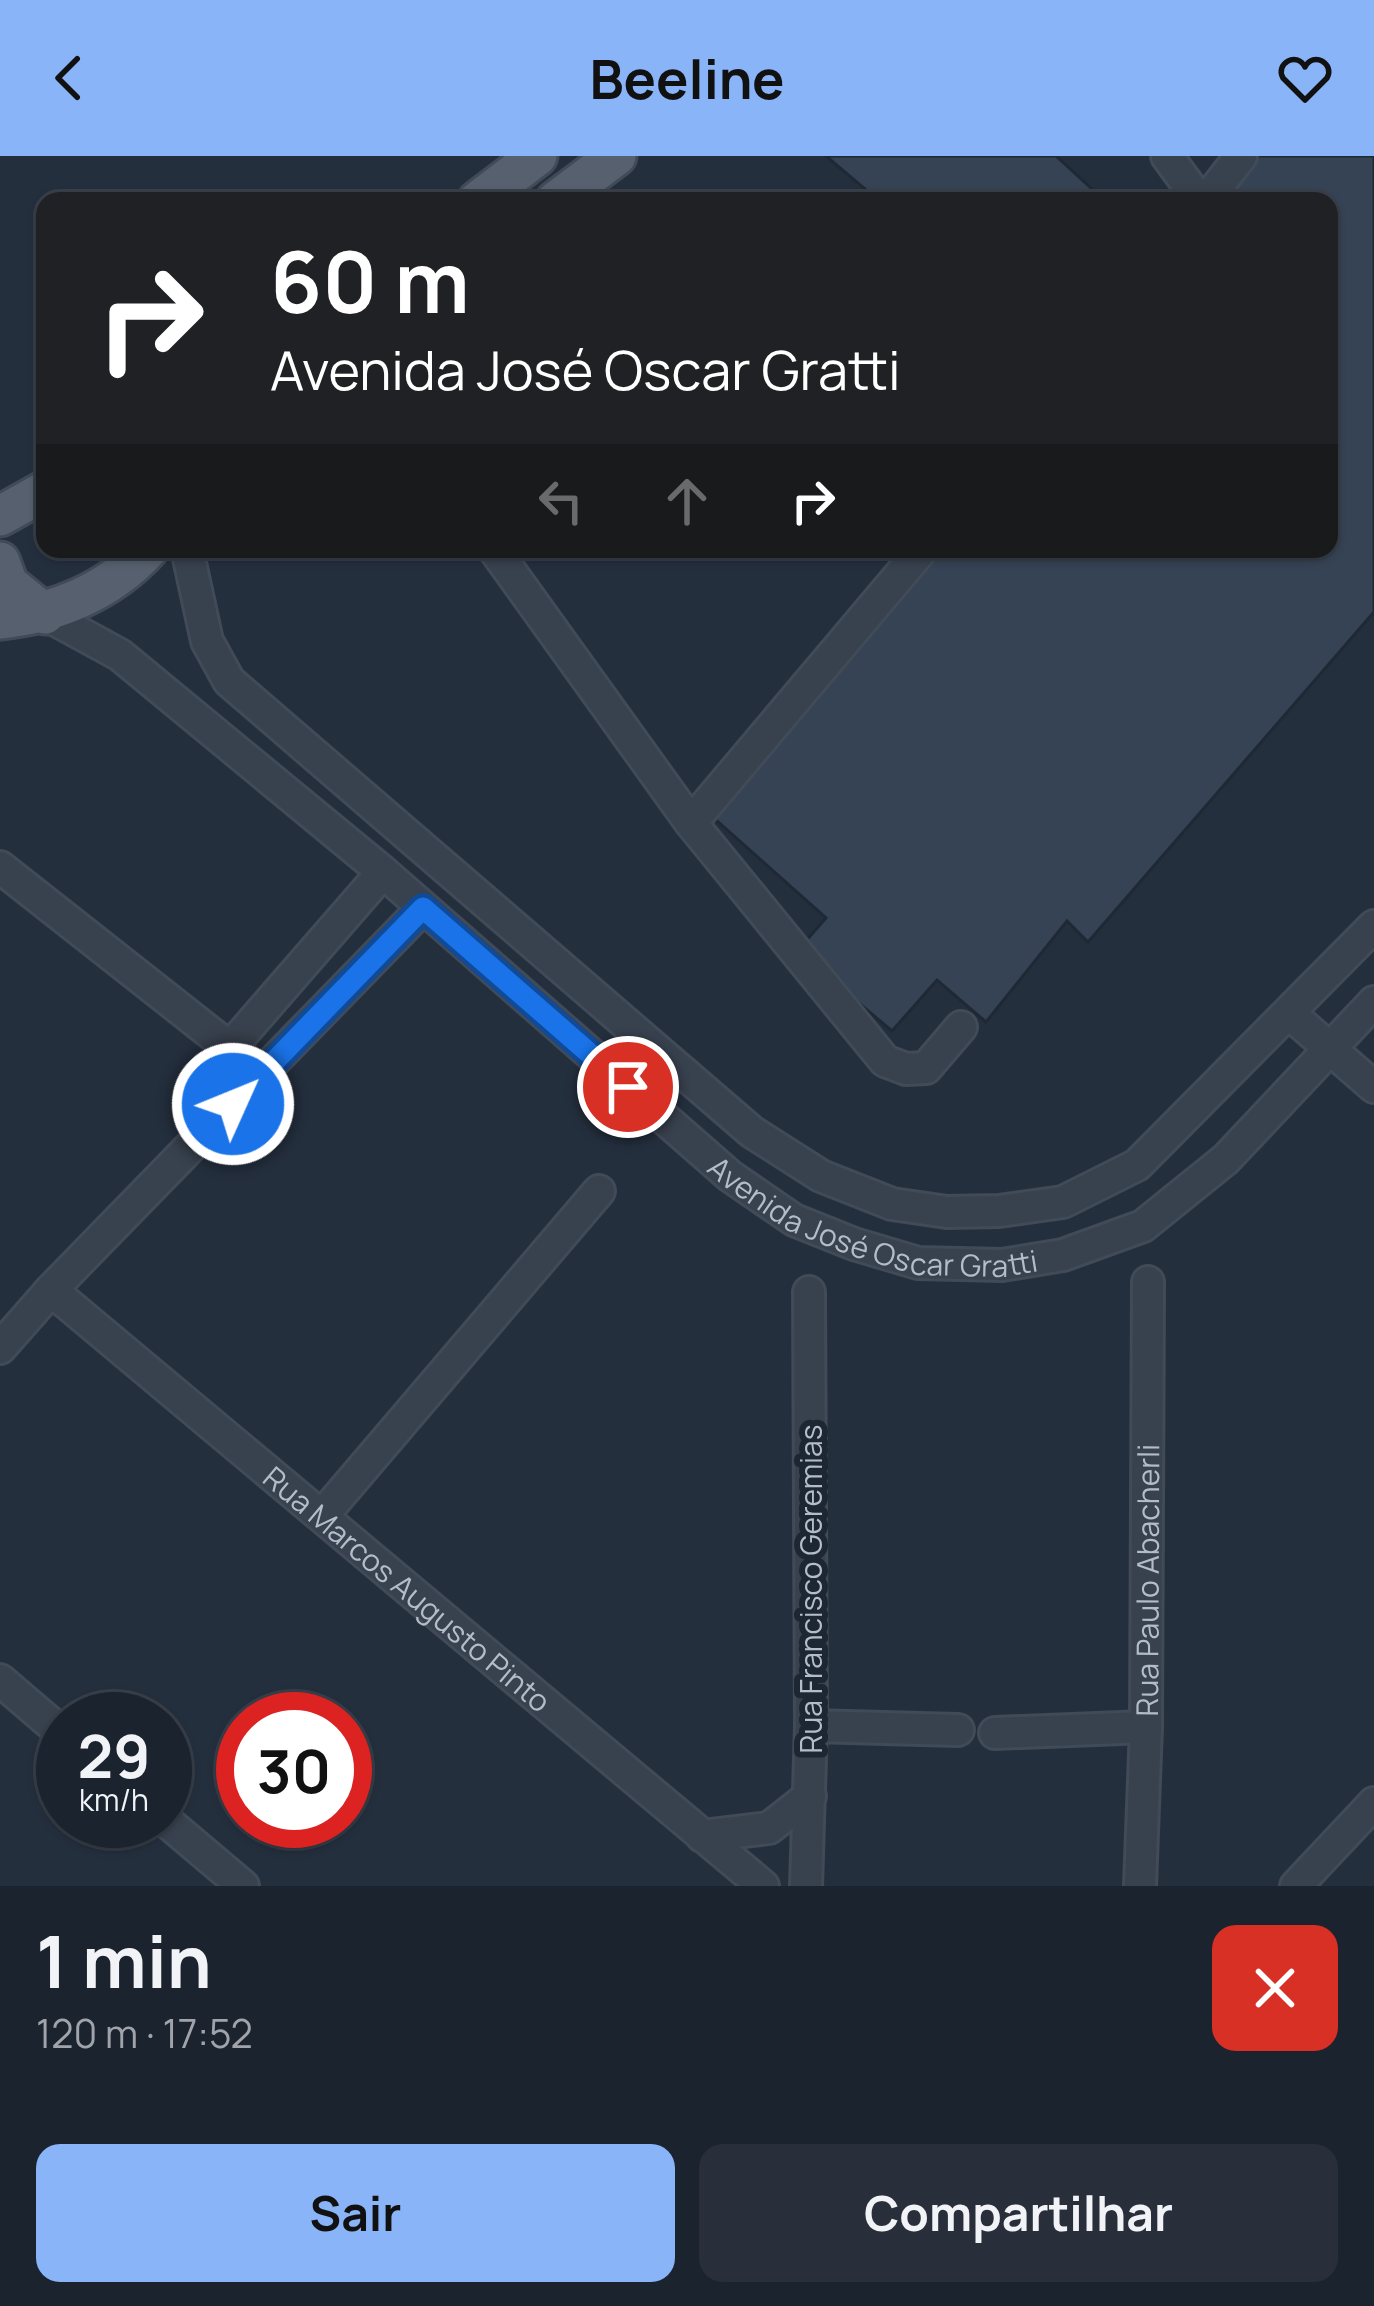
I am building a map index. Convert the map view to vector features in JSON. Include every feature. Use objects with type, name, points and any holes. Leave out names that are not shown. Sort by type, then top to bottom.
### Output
[{"type":"main road","points":[[490,192],[537,156]]},
{"type":"main road","points":[[568,192],[616,156]]},
{"type":"main road","points":[[0,517],[36,496]]},
{"type":"main road","points":[[0,619],[44,614],[107,584],[137,558]]},
{"type":"main road","points":[[0,562],[8,584],[44,614]]},
{"type":"street","points":[[1167,156],[1196,192]]},
{"type":"street","points":[[1211,192],[1241,156]]},
{"type":"street","name":"Avenida José Oscar Gratti","points":[[189,558],[206,641],[229,682],[752,1132],[820,1175],[892,1204],[947,1212],[1063,1202],[1137,1165],[1374,926]]},
{"type":"street","points":[[500,558],[691,823],[885,1061],[906,1069],[926,1068],[962,1027]]},
{"type":"street","points":[[691,823],[914,558]]},
{"type":"street","name":"Avenida José Oscar Gratti","points":[[44,614],[120,655],[383,872],[730,1176],[794,1220],[918,1263],[1002,1265],[1063,1255],[1142,1226],[1226,1159],[1373,1007]]},
{"type":"street","points":[[0,867],[264,1075]]},
{"type":"street","points":[[202,1132],[229,1049],[383,872]]},
{"type":"street","points":[[0,1348],[202,1132],[264,1075],[346,983],[423,908]]},
{"type":"street","points":[[1332,971],[1373,1007]]},
{"type":"street","points":[[1290,1014],[1374,1087]]},
{"type":"street","points":[[322,1516],[599,1191]]},
{"type":"street","name":"Rua Paulo Abacherli","points":[[1143,1883],[1148,1282]]},
{"type":"street","name":"Rua Marcos Augusto Pinto","points":[[51,1290],[763,1886]]},
{"type":"street","name":"Rua Francisco Geremias","points":[[806,1886],[812,1726],[809,1292]]},
{"type":"street","points":[[0,1297],[26,1317]]},
{"type":"street","points":[[0,1680],[36,1710]]},
{"type":"street","points":[[812,1726],[958,1730]]},
{"type":"street","points":[[994,1733],[1146,1727]]},
{"type":"street","points":[[702,1836],[769,1828],[810,1796]]},
{"type":"street","points":[[1296,1886],[1371,1813]]},
{"type":"street","points":[[192,1843],[243,1886]]},
{"type":"building","points":[[826,156],[1056,156],[1095,192],[868,192]]},
{"type":"building","points":[[1250,156],[1374,156],[1374,612],[1088,942],[1067,921],[986,1022],[937,980],[892,1031],[797,951],[826,918],[715,819],[928,558],[1338,558],[1338,192],[1221,192]]},
{"type":"route","points":[[233,1104],[423,908],[628,1087]]}]
